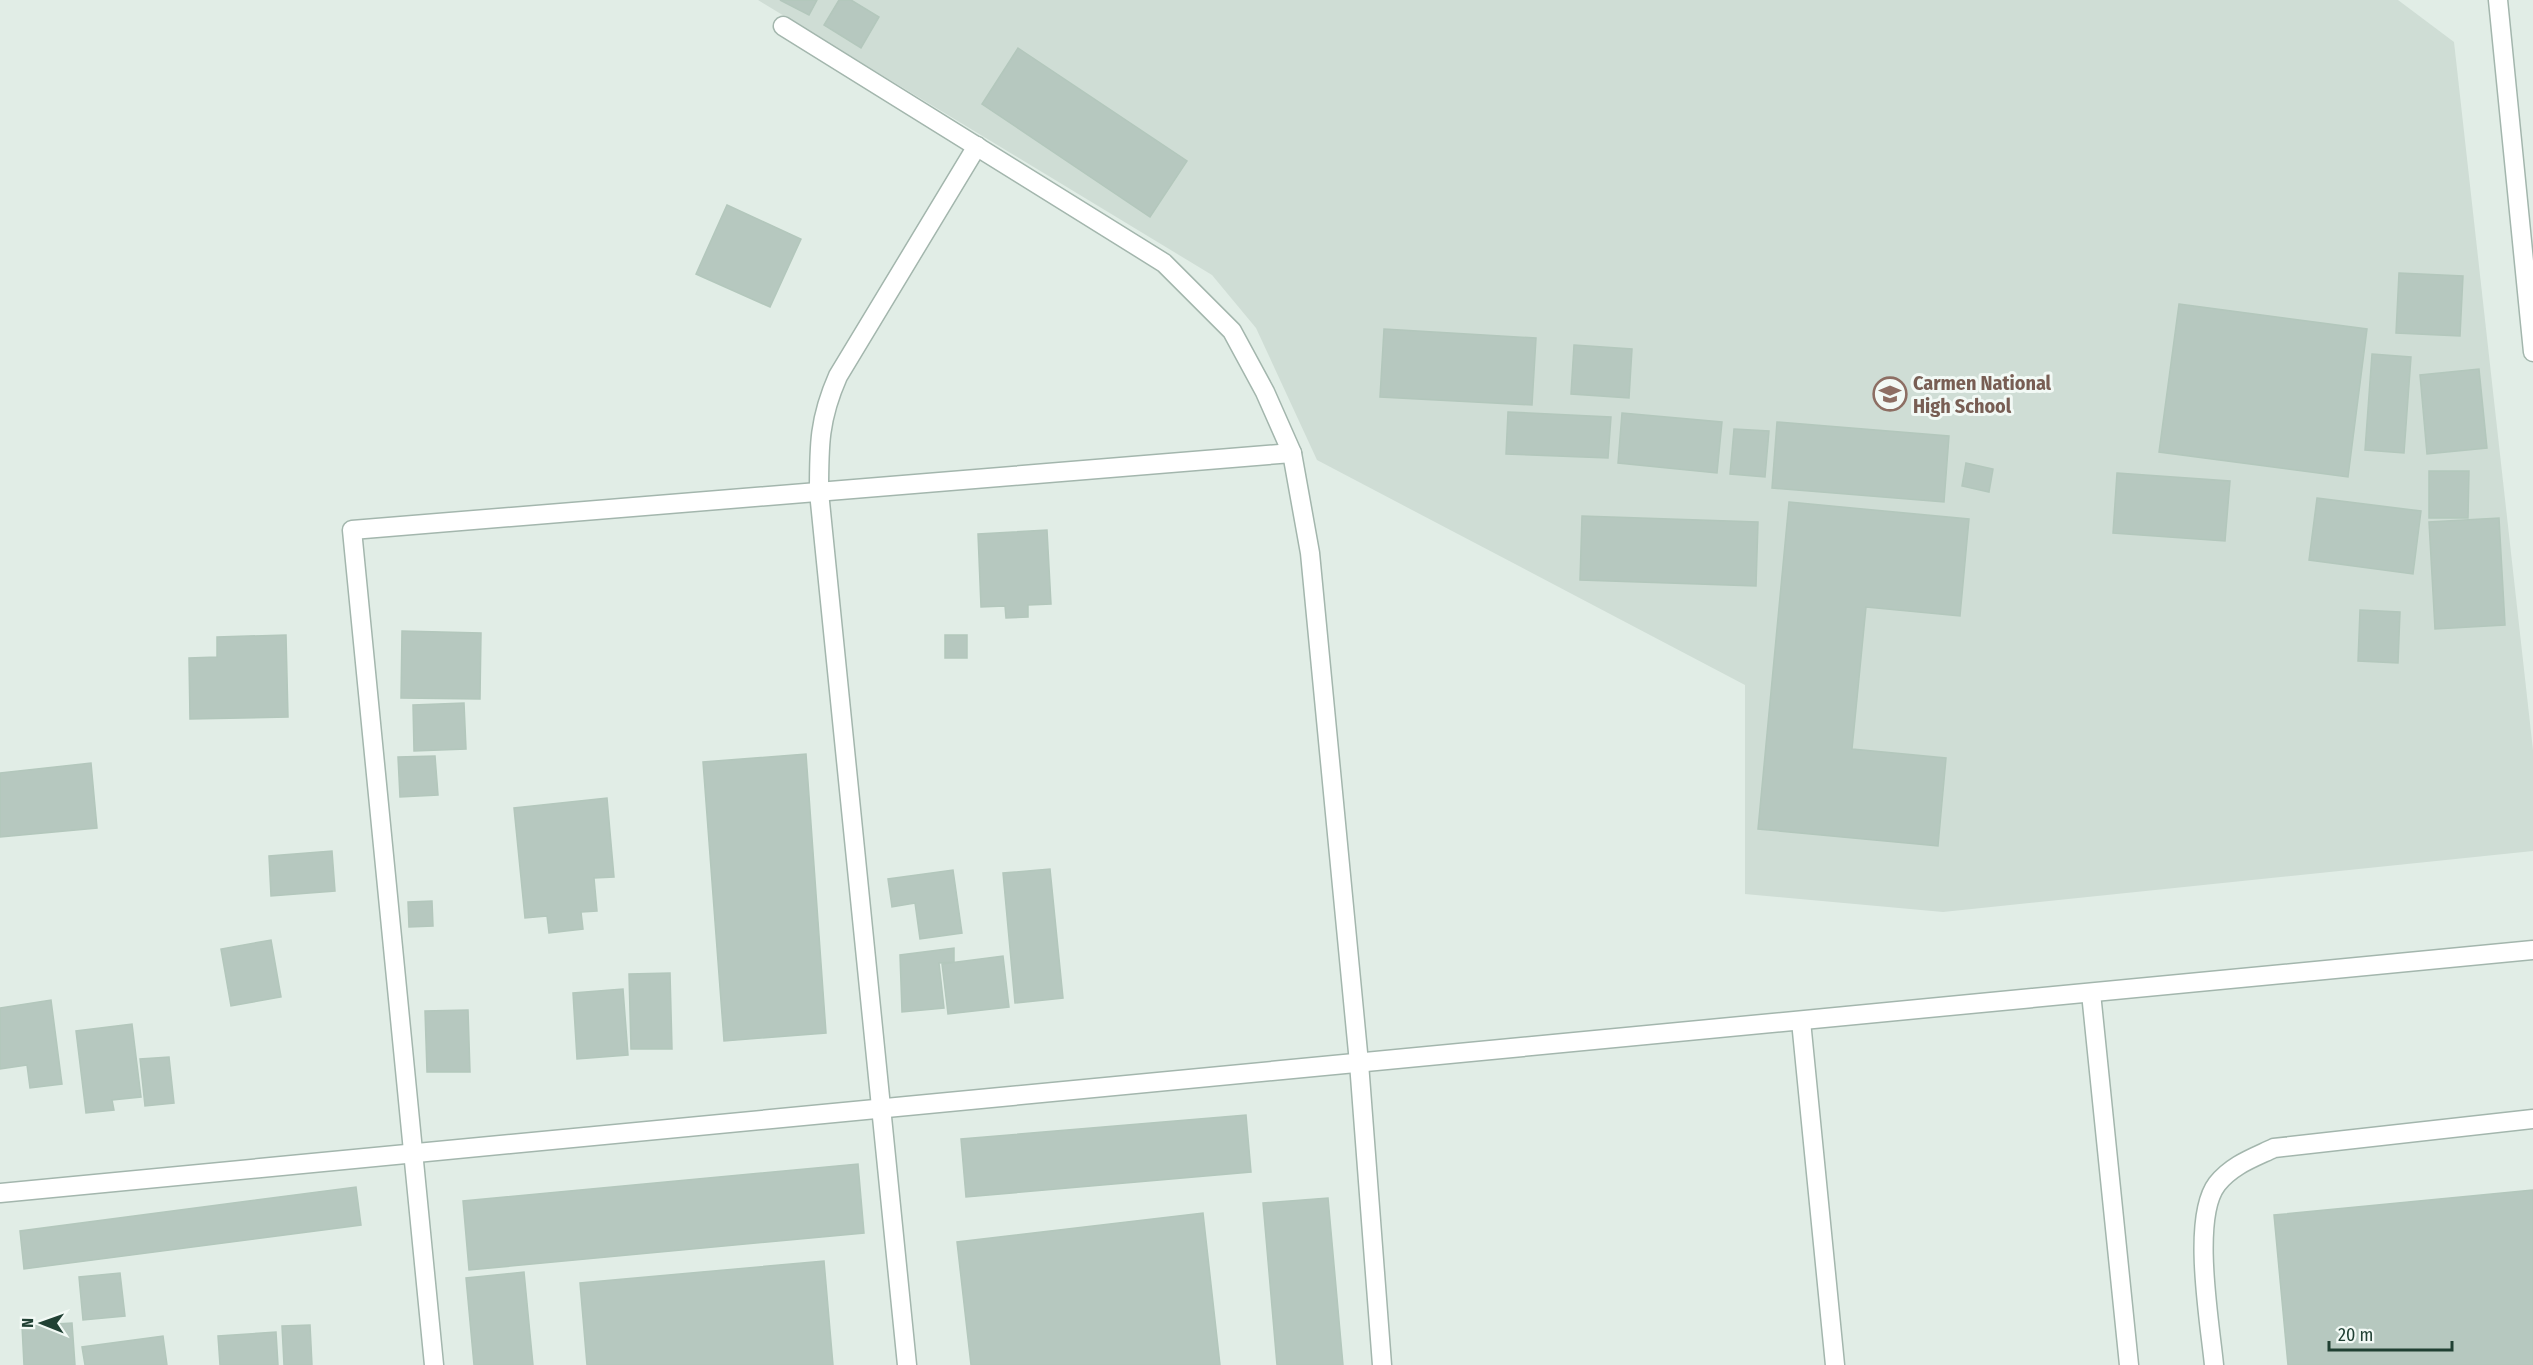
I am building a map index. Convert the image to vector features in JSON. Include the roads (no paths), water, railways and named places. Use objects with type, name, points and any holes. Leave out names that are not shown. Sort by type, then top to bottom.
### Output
[{"type":"street","points":[[2498,0],[2530,291],[2533,352]]},
{"type":"street","points":[[783,26],[1164,263],[1232,331],[1265,392],[1292,453],[1310,553],[1359,1063],[1382,1365]]},
{"type":"street","points":[[907,1365],[819,492],[819,448],[824,409],[838,376],[977,146]]},
{"type":"street","points":[[434,1365],[411,1154],[352,530],[1292,453]]},
{"type":"street","points":[[0,1194],[2533,950]]},
{"type":"street","points":[[2091,993],[2129,1365]]},
{"type":"street","points":[[1801,1021],[1835,1365]]},
{"type":"street","points":[[2214,1365],[2203,1261],[2206,1214],[2216,1186],[2236,1166],[2274,1148],[2533,1119]]},
{"type":"place","name":"Carmen National High School","points":[[1890,394]]}]
